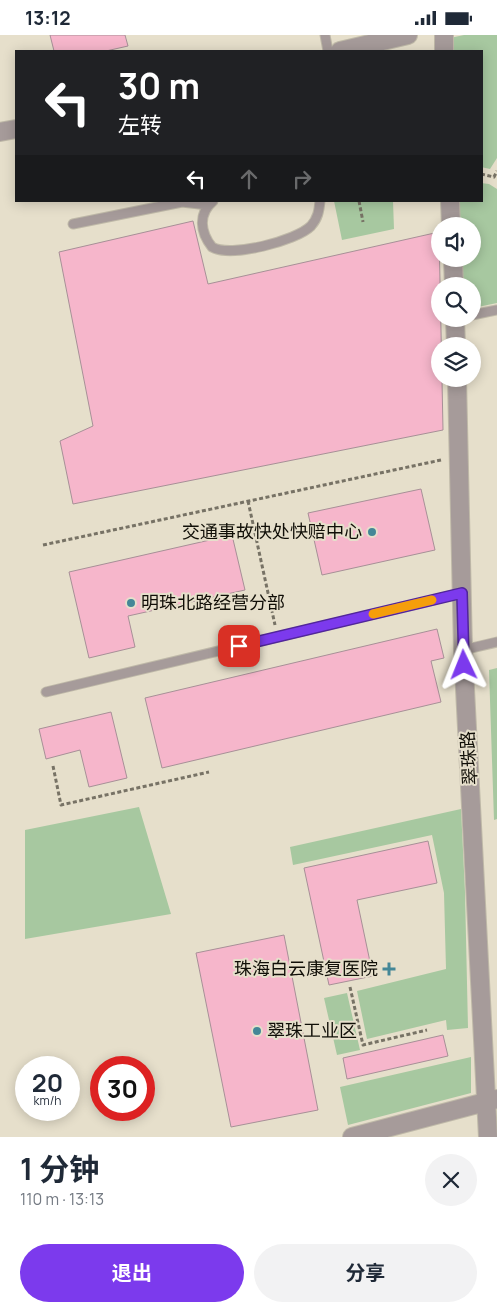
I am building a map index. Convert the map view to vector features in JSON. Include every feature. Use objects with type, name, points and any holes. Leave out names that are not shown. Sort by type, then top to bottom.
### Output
[{"type":"street","points":[[344,50],[408,35]]},
{"type":"street","points":[[444,35],[444,50]]},
{"type":"street","points":[[0,132],[15,129]]},
{"type":"street","points":[[450,202],[451,217]]},
{"type":"street","name":"翠珠路","points":[[458,387],[463,649],[492,1100],[488,1137]]},
{"type":"street","points":[[352,1137],[492,1100]]},
{"type":"lane","points":[[325,35],[328,50]]},
{"type":"lane","points":[[74,224],[182,202],[211,203],[202,221],[203,229],[212,247],[222,251],[256,247],[292,237],[310,227],[319,215],[320,202]]},
{"type":"lane","points":[[481,313],[497,310]]},
{"type":"lane","points":[[46,692],[462,593]]},
{"type":"lane","points":[[463,649],[497,642]]},
{"type":"path","points":[[483,175],[494,177],[497,171]]},
{"type":"path","points":[[359,202],[364,222]]},
{"type":"path","points":[[43,545],[460,456]]},
{"type":"path","points":[[248,501],[278,637]]},
{"type":"path","points":[[53,766],[61,805],[209,772]]},
{"type":"path","points":[[350,987],[363,1045],[427,1030]]},
{"type":"green space","points":[[464,35],[497,35],[497,158],[490,169],[483,167],[483,50],[450,50],[450,38]]},
{"type":"green space","points":[[483,183],[489,184],[497,189],[497,303],[481,306],[481,277],[460,277],[459,267],[481,267],[481,217],[457,217],[457,202],[483,202]]},
{"type":"green space","points":[[334,202],[393,202],[394,229],[342,240]]},
{"type":"green space","points":[[497,668],[497,819],[494,820],[489,670]]},
{"type":"green space","points":[[139,807],[171,914],[25,939],[25,830]]},
{"type":"green space","points":[[461,809],[468,1028],[447,1030],[446,1020],[367,1039],[357,991],[446,969],[444,893],[432,835],[293,865],[290,847]]},
{"type":"green space","points":[[347,993],[360,1050],[337,1055],[324,998]]},
{"type":"green space","points":[[471,1057],[471,1093],[348,1125],[340,1087]]},
{"type":"building","points":[[50,35],[125,35],[128,46],[110,50],[54,50]]},
{"type":"building","points":[[193,221],[208,284],[431,234],[431,267],[440,267],[440,277],[431,277],[431,327],[441,327],[441,337],[431,337],[431,387],[442,387],[443,430],[73,504],[60,441],[93,426],[59,252]]},
{"type":"building","name":"交通事故快处快赔中心","points":[[421,489],[435,550],[322,575],[308,513]]},
{"type":"building","name":"明珠北路经营分部","points":[[232,535],[245,590],[128,616],[135,647],[89,658],[69,572]]},
{"type":"building","points":[[437,629],[444,658],[431,661],[441,702],[162,768],[145,698]]},
{"type":"building","points":[[111,712],[127,778],[89,787],[80,750],[46,759],[39,729]]},
{"type":"building","points":[[428,841],[437,883],[357,900],[373,976],[329,985],[304,868]]},
{"type":"building","name":"翠珠工业区","points":[[284,935],[318,1110],[231,1127],[196,953]]},
{"type":"building","points":[[443,1035],[448,1056],[347,1079],[343,1058]]},
{"type":"slow traffic","points":[[373,614],[432,600]]},
{"type":"place","name":"交通事故快处快赔中心","points":[[372,532]]},
{"type":"place","name":"明珠北路经营分部","points":[[131,603]]},
{"type":"place","name":"珠海白云康复医院","points":[[389,969]]},
{"type":"place","name":"翠珠工业区","points":[[257,1031]]},
{"type":"route","points":[[239,646],[462,593],[464,665]]}]
